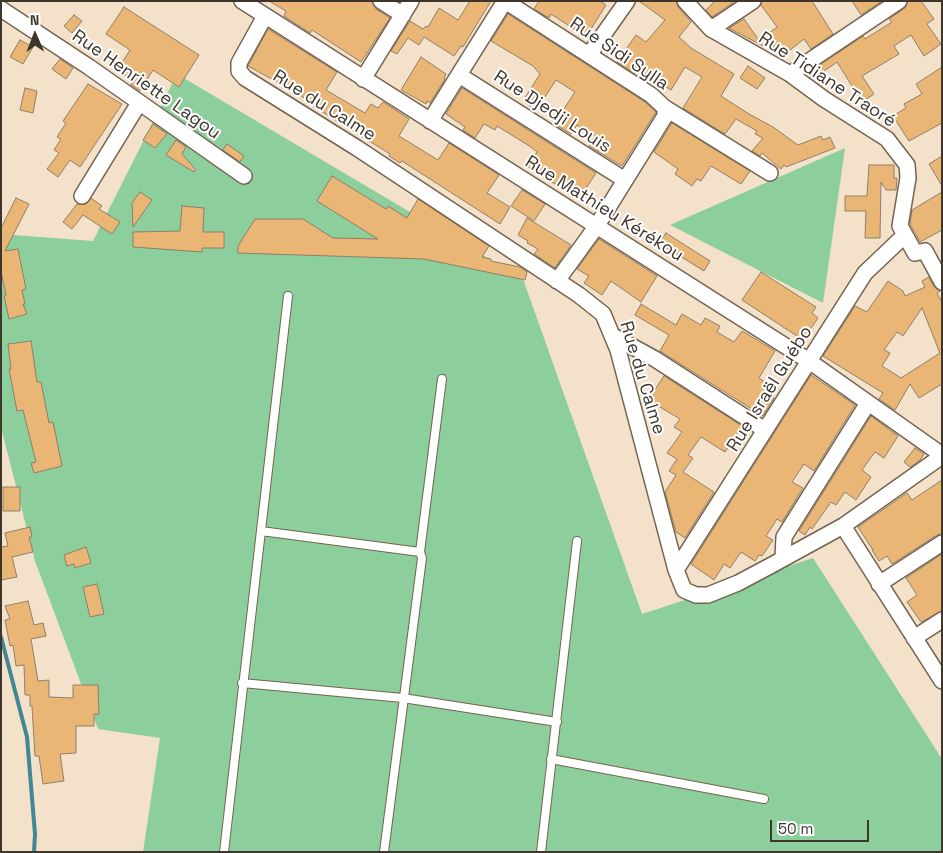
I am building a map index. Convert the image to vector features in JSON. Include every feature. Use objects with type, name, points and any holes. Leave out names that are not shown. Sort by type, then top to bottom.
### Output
[{"type":"street","name":"Rue Mathieu Kérékou","points":[[242,1],[809,361],[942,455]]},
{"type":"street","points":[[381,1],[403,15]]},
{"type":"street","points":[[364,79],[411,1]]},
{"type":"street","points":[[430,121],[505,1]]},
{"type":"street","name":"Rue Sidi Sylla","points":[[505,1],[651,95],[665,108],[665,116],[596,227],[557,281]]},
{"type":"street","points":[[588,55],[627,1]]},
{"type":"street","name":"Rue Tidiane Traoré","points":[[685,1],[711,29],[790,74],[824,99],[887,139],[907,165],[908,178],[900,226],[904,236]]},
{"type":"street","points":[[711,29],[753,1]]},
{"type":"street","points":[[790,74],[899,1]]},
{"type":"street","name":"Rue Henriette Lagou","points":[[1,10],[89,67],[244,176]]},
{"type":"street","name":"Rue du Calme","points":[[265,16],[239,63],[239,71],[245,78],[357,148],[579,295],[603,314],[613,336],[676,570],[684,590],[696,595],[708,595],[738,583],[843,526],[942,455]]},
{"type":"street","name":"Rue Djedji Louis","points":[[459,75],[625,180]]},
{"type":"street","points":[[82,196],[139,103]]},
{"type":"street","points":[[665,108],[770,173]]},
{"type":"street","points":[[904,236],[914,253],[925,251],[942,282]]},
{"type":"street","name":"Rue Israël Guébo","points":[[676,570],[865,273],[904,236]]},
{"type":"street","points":[[613,336],[655,360],[765,430]]},
{"type":"street","points":[[783,558],[784,537],[868,403]]},
{"type":"street","points":[[843,526],[942,681]]},
{"type":"street","points":[[879,584],[942,543]]},
{"type":"street","points":[[914,638],[942,620]]},
{"type":"lane","points":[[224,852],[288,296]]},
{"type":"lane","points":[[384,852],[422,558],[420,552],[442,379]]},
{"type":"lane","points":[[261,531],[420,552]]},
{"type":"lane","points":[[541,852],[577,541]]},
{"type":"lane","points":[[242,683],[403,698],[557,722]]},
{"type":"lane","points":[[551,759],[764,799]]},
{"type":"green space","points":[[177,74],[523,279],[642,614],[813,558],[942,759],[942,852],[143,852],[160,738],[98,729],[35,561],[1,427],[1,234],[93,241]]},
{"type":"green space","points":[[845,148],[823,303],[670,225]]},
{"type":"building","points":[[269,1],[372,1],[376,9],[390,18],[361,62],[312,30],[310,33],[284,16],[286,11]]},
{"type":"building","points":[[470,1],[491,1],[463,47],[461,46],[454,56],[424,37],[419,45],[408,38],[397,54],[391,51],[410,21],[423,29],[426,26],[428,27],[439,8],[458,20]]},
{"type":"building","points":[[539,1],[600,1],[606,5],[586,37],[551,14],[549,18],[534,9]]},
{"type":"building","points":[[639,1],[676,1],[678,7],[691,22],[679,37],[691,48],[734,74],[721,96],[773,127],[798,145],[821,136],[823,140],[830,137],[835,148],[786,167],[784,165],[781,169],[762,153],[760,156],[752,151],[763,138],[755,134],[757,131],[736,119],[725,134],[683,108],[702,77],[685,67],[671,90],[638,69],[635,74],[617,62],[636,35],[646,42],[665,20]]},
{"type":"building","points":[[715,1],[733,1],[733,3],[712,17],[706,10]]},
{"type":"building","points":[[762,1],[812,1],[833,34],[811,49],[804,39],[781,57],[765,36],[777,27],[761,5]]},
{"type":"building","points":[[852,1],[882,1],[861,15]]},
{"type":"building","points":[[908,1],[921,1],[934,19],[927,24],[941,44],[924,56],[911,35],[894,46],[899,54],[862,76],[874,94],[862,102],[837,62],[813,79],[806,74],[863,36],[865,39],[892,22],[889,19],[905,8]]},
{"type":"building","points":[[124,7],[199,55],[179,87],[153,70],[140,91],[131,85],[133,82],[118,69],[130,50],[106,34]]},
{"type":"building","points":[[508,14],[645,102],[656,112],[622,166],[589,146],[595,136],[577,125],[571,134],[554,124],[575,92],[556,80],[541,103],[537,101],[532,107],[523,101],[540,74],[533,66],[491,41]]},
{"type":"building","points":[[74,15],[82,21],[72,33],[64,26]]},
{"type":"building","points":[[744,19],[763,46],[729,28]]},
{"type":"building","points":[[268,29],[337,72],[326,90],[365,113],[371,104],[378,108],[383,102],[409,119],[399,136],[438,160],[449,143],[499,175],[487,193],[510,207],[500,224],[402,161],[400,163],[389,156],[390,154],[305,101],[306,99],[248,66]]},
{"type":"building","points":[[20,40],[33,47],[23,64],[10,57]]},
{"type":"building","points":[[421,57],[446,74],[445,79],[430,103],[427,101],[426,104],[401,90]]},
{"type":"building","points":[[60,59],[73,68],[66,79],[52,69]]},
{"type":"building","points":[[748,66],[765,78],[757,89],[740,78]]},
{"type":"building","points":[[942,67],[942,123],[909,141],[893,116],[906,108],[904,104],[922,94],[916,84]]},
{"type":"building","points":[[88,84],[122,104],[80,167],[70,160],[58,177],[47,169],[59,153],[54,150],[61,139],[57,137],[66,123],[63,121]]},
{"type":"building","points":[[25,88],[37,91],[33,113],[20,110]]},
{"type":"building","points":[[462,88],[596,173],[579,199],[528,167],[537,152],[531,147],[497,126],[495,130],[484,124],[475,138],[463,130],[465,127],[446,114]]},
{"type":"building","points":[[672,123],[750,171],[741,184],[711,166],[701,181],[697,179],[692,186],[675,174],[678,169],[654,152]]},
{"type":"building","points":[[153,124],[167,134],[155,148],[143,140]]},
{"type":"building","points":[[176,140],[186,147],[182,154],[196,170],[194,172],[166,155]]},
{"type":"building","points":[[227,144],[244,156],[240,162],[223,150]]},
{"type":"building","points":[[942,156],[942,186],[929,164]]},
{"type":"building","points":[[869,165],[894,165],[894,178],[897,178],[896,190],[886,190],[881,182],[880,238],[865,238],[866,211],[845,211],[845,196],[867,196]]},
{"type":"building","points":[[332,176],[386,209],[388,206],[407,218],[418,199],[489,246],[482,257],[491,259],[491,261],[520,267],[527,272],[525,280],[424,259],[238,253],[238,246],[255,219],[303,219],[333,238],[378,239],[317,201]]},
{"type":"building","points":[[522,190],[545,204],[534,221],[511,206]]},
{"type":"building","points":[[140,192],[152,200],[133,227],[132,203]]},
{"type":"building","points":[[942,192],[942,230],[920,242],[910,224],[912,210]]},
{"type":"building","points":[[16,198],[29,204],[5,251],[18,249],[26,289],[22,290],[25,304],[23,304],[27,314],[9,319],[1,271],[1,228]]},
{"type":"building","points":[[91,198],[102,206],[99,209],[120,222],[112,234],[83,215],[72,229],[63,222],[77,204],[86,204]]},
{"type":"building","points":[[182,206],[204,208],[203,232],[224,232],[224,248],[202,248],[202,252],[133,247],[133,232],[180,231]]},
{"type":"building","points":[[527,218],[571,245],[555,268],[534,254],[538,249],[518,235]]},
{"type":"building","points":[[666,233],[710,261],[704,271],[659,243]]},
{"type":"building","points":[[599,239],[657,276],[641,302],[611,281],[602,295],[584,283],[589,276],[577,269]]},
{"type":"building","points":[[761,272],[816,307],[812,313],[818,318],[803,340],[742,300]]},
{"type":"building","points":[[929,277],[934,287],[940,291],[937,293],[942,302],[942,384],[919,398],[910,384],[895,410],[879,399],[883,393],[823,356],[855,306],[867,312],[888,281],[903,291],[905,296],[925,287],[922,281]],"holes":[[[922,308],[940,353],[901,378],[882,366],[890,353],[884,350],[897,332],[903,336]]]},
{"type":"building","points":[[641,304],[676,325],[682,314],[701,325],[705,318],[720,326],[717,332],[734,342],[742,331],[775,351],[759,378],[775,389],[770,396],[774,398],[763,416],[660,351],[669,335],[635,315]]},
{"type":"building","points":[[31,341],[37,382],[41,382],[49,423],[53,422],[62,466],[34,473],[31,463],[36,462],[23,410],[17,411],[9,369],[11,369],[8,344]]},
{"type":"building","points":[[811,375],[855,405],[814,471],[804,464],[792,482],[803,488],[782,522],[777,519],[766,536],[773,540],[762,556],[759,555],[755,561],[741,552],[730,568],[724,564],[714,580],[691,564]]},
{"type":"building","points":[[664,376],[742,426],[725,452],[701,437],[688,455],[693,458],[683,472],[714,492],[685,538],[676,532],[665,492],[676,475],[669,471],[677,459],[667,453],[682,432],[674,427],[680,419],[648,400]]},
{"type":"building","points":[[871,416],[898,436],[884,458],[875,452],[862,470],[871,477],[856,500],[845,492],[836,505],[831,502],[812,529],[810,527],[805,535],[799,531]]},
{"type":"building","points":[[915,448],[924,454],[920,460],[910,467],[904,462]]},
{"type":"building","points":[[942,480],[942,534],[937,535],[892,564],[887,556],[879,561],[858,527],[907,493],[912,500]]},
{"type":"building","points":[[3,487],[20,487],[20,511],[3,511]]},
{"type":"building","points":[[30,527],[32,537],[29,537],[33,552],[12,557],[17,577],[1,580],[1,547],[8,546],[5,533]]},
{"type":"building","points":[[86,547],[91,563],[75,568],[74,564],[67,566],[64,555]]},
{"type":"building","points":[[942,554],[942,611],[921,622],[907,602],[917,595],[906,578]]},
{"type":"building","points":[[97,584],[104,614],[90,617],[83,587]]},
{"type":"building","points":[[28,601],[34,625],[43,623],[46,636],[31,639],[38,681],[49,680],[49,697],[73,698],[73,685],[98,685],[99,714],[94,714],[94,726],[76,726],[76,753],[60,754],[64,781],[43,784],[39,756],[35,756],[30,695],[25,695],[24,665],[16,666],[13,645],[10,646],[5,620],[10,619],[5,606]]},
{"type":"waterway","points":[[1,637],[27,737],[35,834],[34,852]]}]
